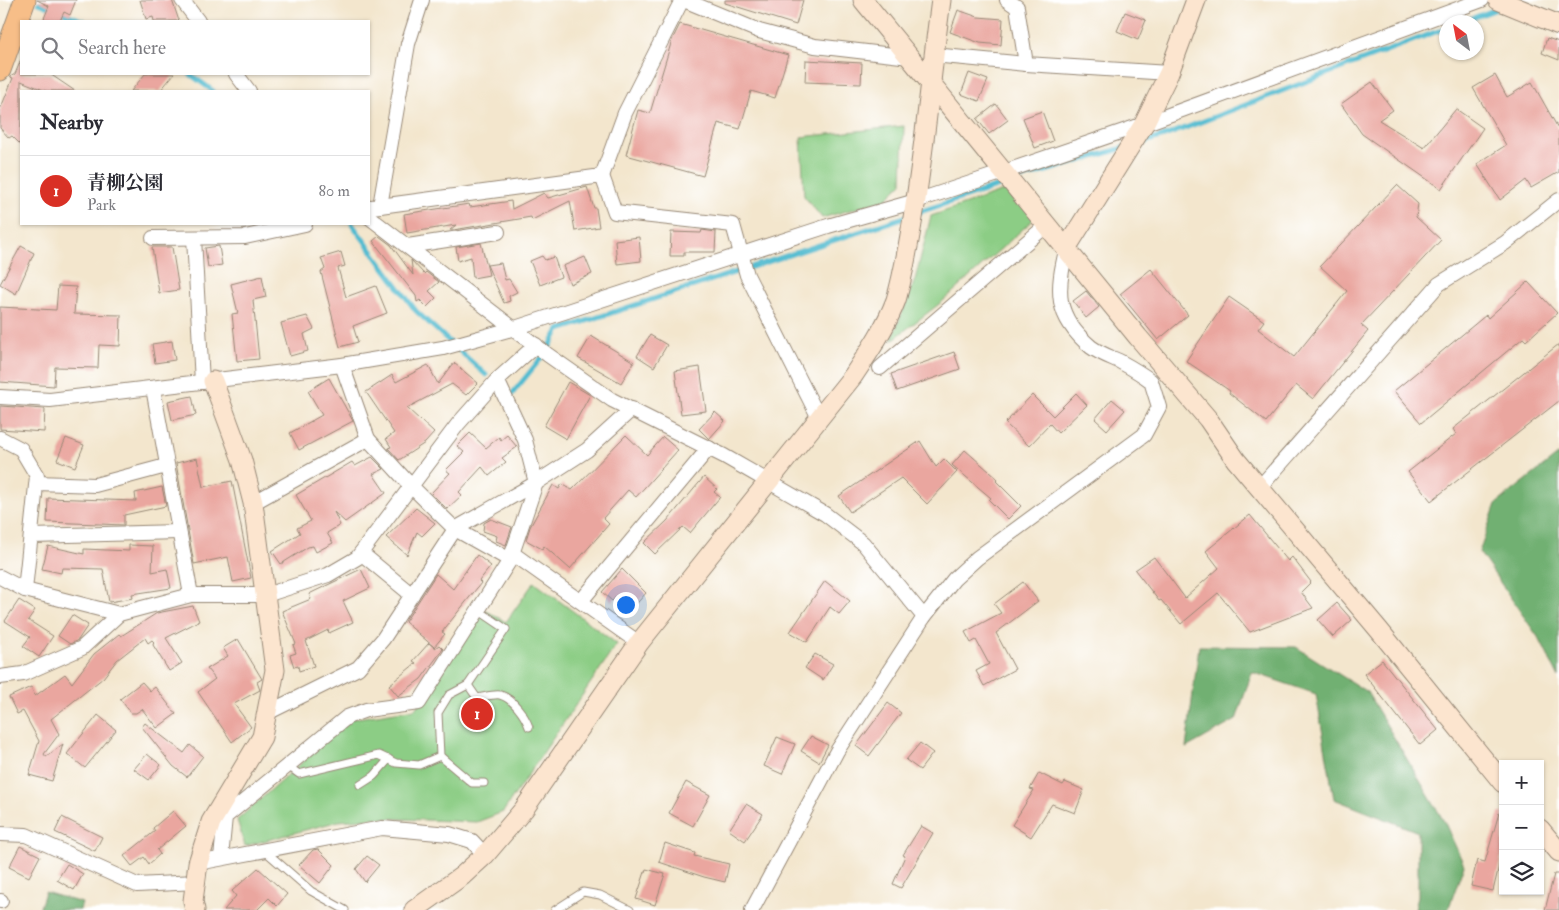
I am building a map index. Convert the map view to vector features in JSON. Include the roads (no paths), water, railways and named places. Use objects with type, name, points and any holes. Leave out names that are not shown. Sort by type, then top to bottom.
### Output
[{"type":"main road","points":[[0,70],[25,0]]},
{"type":"street","points":[[182,0],[197,20]]},
{"type":"street","points":[[422,0],[408,44],[374,207],[602,176]]},
{"type":"street","points":[[819,418],[747,275],[733,225],[615,212],[602,176],[625,113],[683,0],[759,31],[815,46],[910,57]]},
{"type":"street","points":[[863,0],[1067,247],[1138,337],[1208,419],[1236,460],[1499,778]]},
{"type":"street","points":[[414,910],[462,876],[485,855],[524,809],[639,643],[858,369],[877,339],[895,301],[907,255],[924,151],[930,80],[941,0]]},
{"type":"street","points":[[1007,0],[1017,7],[1026,64]]},
{"type":"street","points":[[752,910],[837,751],[924,617],[954,579],[976,558],[1144,435],[1159,407],[1151,380],[1132,367],[1092,348],[1069,323],[1060,301],[1059,277],[1067,247],[1141,128],[1169,73],[1196,0]]},
{"type":"street","points":[[0,398],[50,400],[342,365],[444,348],[464,340],[515,328],[828,226],[914,210],[1009,178],[1482,0]]},
{"type":"street","points":[[1498,0],[1559,25]]},
{"type":"street","points":[[933,55],[1026,64],[1169,73]]},
{"type":"street","points":[[237,75],[248,90]]},
{"type":"street","points":[[1260,487],[1439,284],[1506,242],[1559,200]]},
{"type":"street","points":[[370,218],[548,355],[612,400],[709,448],[825,514],[862,543],[924,617]]},
{"type":"street","points":[[880,368],[1048,224]]},
{"type":"street","points":[[153,238],[245,237],[300,225]]},
{"type":"street","points":[[408,246],[498,232]]},
{"type":"street","points":[[194,238],[208,381],[242,460],[253,504],[275,670],[262,737],[210,822],[198,862],[193,901],[195,910]]},
{"type":"street","points":[[0,677],[23,674],[82,648],[119,614],[191,595],[266,595],[328,575],[358,558],[458,424],[498,380],[536,345]]},
{"type":"street","points":[[342,365],[368,439],[410,486],[455,528],[511,557],[580,601],[639,643]]},
{"type":"street","points":[[221,858],[224,817],[347,717],[366,710],[419,703],[511,557],[536,483],[526,440],[498,380]]},
{"type":"street","points":[[152,388],[191,595]]},
{"type":"street","points":[[267,713],[358,668],[383,639],[455,528],[536,483],[587,450],[632,409]]},
{"type":"street","points":[[0,438],[21,449],[37,476],[26,590]]},
{"type":"street","points":[[253,504],[368,439]]},
{"type":"street","points":[[580,601],[709,448]]},
{"type":"street","points":[[37,483],[95,485],[166,466]]},
{"type":"street","points":[[32,536],[178,532]]},
{"type":"street","points":[[361,553],[412,595]]},
{"type":"street","points":[[0,577],[26,590],[119,614]]},
{"type":"street","points":[[198,862],[265,851],[333,835],[382,828],[450,834],[472,841],[485,855]]},
{"type":"street","points":[[0,834],[26,835],[137,885],[196,882]]},
{"type":"street","points":[[1544,834],[1559,852]]},
{"type":"lane","points":[[478,610],[506,629],[468,685],[449,695],[438,712],[440,756],[472,782],[484,783]]},
{"type":"lane","points":[[468,685],[477,698],[500,695],[508,699],[527,719],[529,726]]},
{"type":"lane","points":[[288,766],[299,774],[380,755],[389,759],[419,765],[440,756]]},
{"type":"lane","points":[[360,785],[374,776],[389,759]]},
{"type":"lane","points":[[265,851],[311,891],[345,910]]},
{"type":"lane","points":[[555,910],[583,892],[600,895],[630,910]]},
{"type":"waterway","points":[[39,3],[82,20]]},
{"type":"waterway","points":[[1481,15],[1502,7]]},
{"type":"waterway","points":[[1138,144],[1167,135],[1439,31]]},
{"type":"waterway","points":[[191,75],[212,90]]},
{"type":"waterway","points":[[1016,180],[1123,148]]},
{"type":"waterway","points":[[919,212],[1008,183]]},
{"type":"waterway","points":[[507,400],[547,351],[559,330],[908,216]]},
{"type":"waterway","points":[[353,225],[416,311],[486,375]]},
{"type":"place","name":"青柳公園","points":[[477,714]]}]
